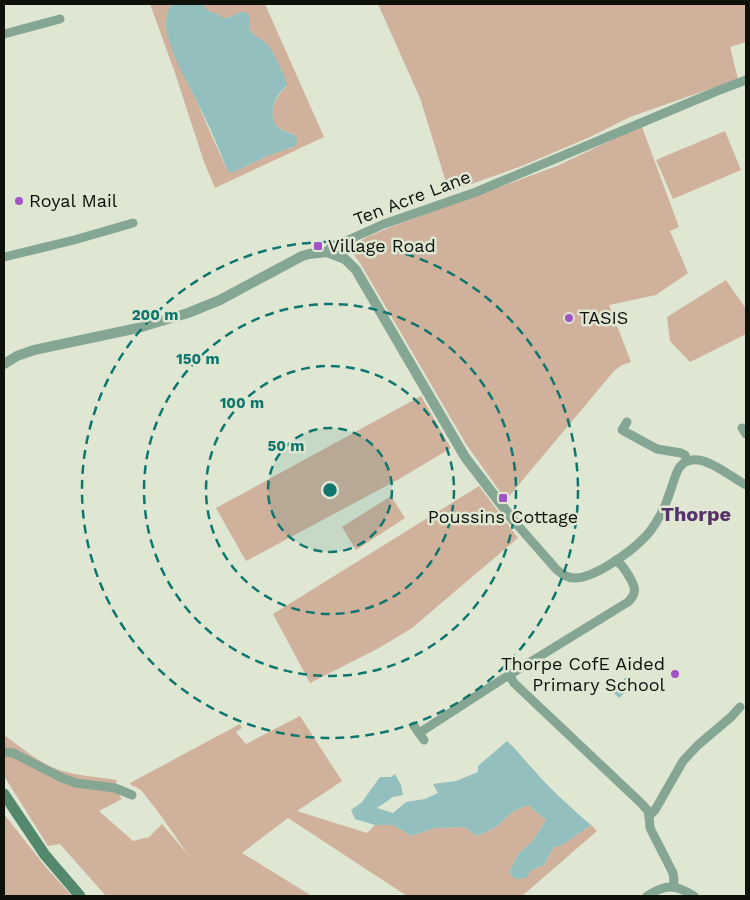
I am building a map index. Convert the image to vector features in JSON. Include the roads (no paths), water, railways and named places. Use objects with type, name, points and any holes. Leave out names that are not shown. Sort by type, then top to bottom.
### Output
[{"type":"main road","points":[[4,794],[45,855],[80,896]]},
{"type":"street","points":[[4,34],[60,19]]},
{"type":"street","name":"Ten Acre Lane","points":[[4,364],[17,356],[34,350],[138,328],[188,313],[220,300],[302,256],[327,252],[330,248],[384,224],[476,192],[746,80]]},
{"type":"street","points":[[4,256],[74,240],[133,223]]},
{"type":"street","points":[[327,252],[345,259],[356,270],[465,457],[512,520],[561,574],[571,578],[582,578],[596,573],[642,540],[654,525],[666,503],[678,470],[687,461],[693,459],[708,463],[746,485]]},
{"type":"street","points":[[626,422],[622,430],[656,449],[681,453],[687,461]]},
{"type":"street","points":[[419,733],[631,599],[635,591],[633,583],[616,560]]},
{"type":"street","points":[[509,676],[514,683],[648,811],[650,828],[672,873],[673,886]]},
{"type":"street","points":[[650,816],[683,761],[740,707]]},
{"type":"street","points":[[4,752],[13,753],[62,778],[76,783],[115,788],[132,795]]},
{"type":"street","points":[[647,896],[673,886],[694,896]]},
{"type":"water","points":[[172,4],[204,4],[209,11],[224,18],[243,12],[250,15],[250,30],[268,45],[286,80],[287,84],[279,94],[273,108],[273,118],[278,127],[296,136],[297,143],[295,146],[265,157],[231,173],[228,172],[212,132],[170,44],[166,20]]},
{"type":"water","points":[[626,677],[633,685],[619,698],[612,691]]},
{"type":"water","points":[[507,741],[552,790],[591,825],[564,844],[553,848],[544,865],[530,871],[527,878],[515,879],[509,872],[518,854],[532,842],[546,820],[528,805],[514,811],[496,827],[477,836],[464,827],[435,828],[411,836],[393,825],[375,825],[355,819],[351,810],[362,802],[380,777],[391,777],[395,774],[401,785],[403,795],[393,797],[377,808],[393,813],[406,802],[425,799],[438,793],[433,784],[456,781],[478,772],[478,766]]},
{"type":"place","name":"Royal Mail","points":[[19,201]]},
{"type":"place","name":"Village Road","points":[[318,246]]},
{"type":"place","name":"TASIS","points":[[569,318]]},
{"type":"place","name":"Poussins Cottage","points":[[503,498]]},
{"type":"place","name":"Thorpe CofE Aided Primary School","points":[[675,674]]},
{"type":"district","name":"Thorpe","points":[[696,514]]}]
